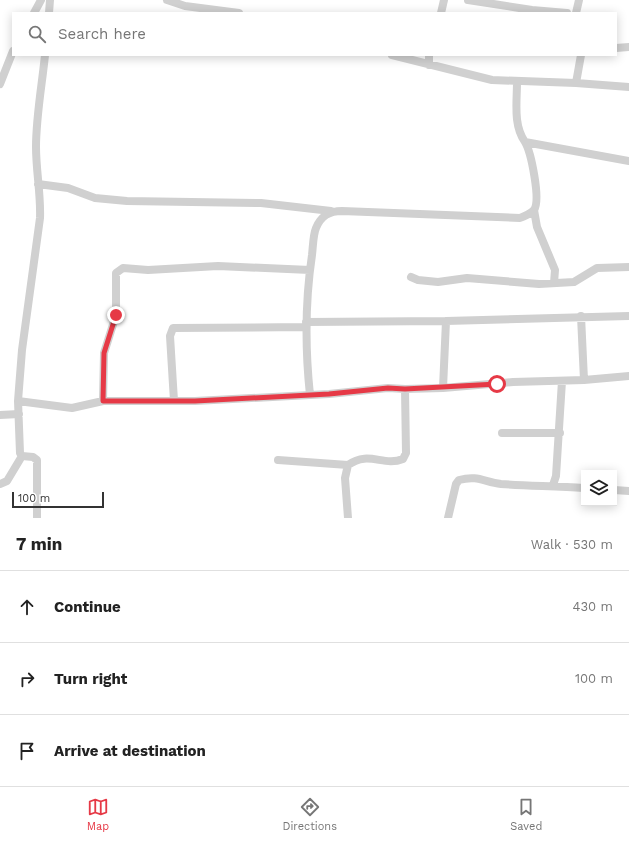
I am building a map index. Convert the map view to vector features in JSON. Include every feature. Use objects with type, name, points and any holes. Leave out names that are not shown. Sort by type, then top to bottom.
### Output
[{"type":"street","points":[[35,12],[41,0]]},
{"type":"street","points":[[49,12],[50,0]]},
{"type":"street","points":[[167,0],[186,6],[231,12]]},
{"type":"street","points":[[441,12],[444,0]]},
{"type":"street","points":[[468,0],[555,12]]},
{"type":"street","points":[[576,12],[579,0]]},
{"type":"street","points":[[617,48],[629,48]]},
{"type":"street","points":[[0,84],[12,54]]},
{"type":"street","points":[[22,456],[20,453],[18,401],[22,350],[40,218],[41,203],[38,184],[36,139],[45,56]]},
{"type":"street","points":[[396,56],[492,80],[576,83],[629,88]]},
{"type":"street","points":[[429,56],[429,65]]},
{"type":"street","points":[[576,83],[581,56]]},
{"type":"street","points":[[517,82],[518,128],[520,136],[530,150],[532,172],[536,179],[536,205],[534,210],[537,227],[556,270],[554,283]]},
{"type":"street","points":[[525,142],[629,160]]},
{"type":"street","points":[[38,184],[68,188],[95,198],[119,200],[261,203],[331,211],[520,218],[534,210]]},
{"type":"street","points":[[310,395],[306,359],[306,324],[310,270],[316,228],[323,216],[331,211]]},
{"type":"street","points":[[103,401],[104,353],[116,315],[116,273],[119,270],[123,268],[148,270],[218,266],[310,270]]},
{"type":"street","points":[[411,277],[418,280],[438,282],[467,278],[514,283],[554,283],[574,282],[597,268],[629,267]]},
{"type":"street","points":[[174,401],[170,336],[173,328],[581,316],[629,316]]},
{"type":"street","points":[[581,316],[584,380]]},
{"type":"street","points":[[443,388],[446,321]]},
{"type":"street","points":[[18,401],[72,408],[103,401],[174,401],[310,395],[388,388],[443,388],[513,382],[584,380],[629,376]]},
{"type":"street","points":[[553,485],[556,476],[560,433],[562,381]]},
{"type":"street","points":[[348,518],[345,478],[348,465],[356,459],[367,457],[391,462],[403,459],[406,453],[405,389]]},
{"type":"street","points":[[0,415],[19,414]]},
{"type":"street","points":[[502,433],[560,433]]},
{"type":"street","points":[[0,484],[7,481],[22,456]]},
{"type":"street","points":[[22,456],[33,457],[37,460],[37,518]]},
{"type":"street","points":[[278,460],[348,465]]},
{"type":"street","points":[[448,518],[456,484],[459,480],[467,478],[483,478],[499,484],[553,485],[581,488]]},
{"type":"street","points":[[617,490],[629,491]]},
{"type":"route","points":[[116,315],[114,326],[106,342],[104,353],[103,401],[195,401],[329,394],[365,389],[443,388],[497,384]]}]
